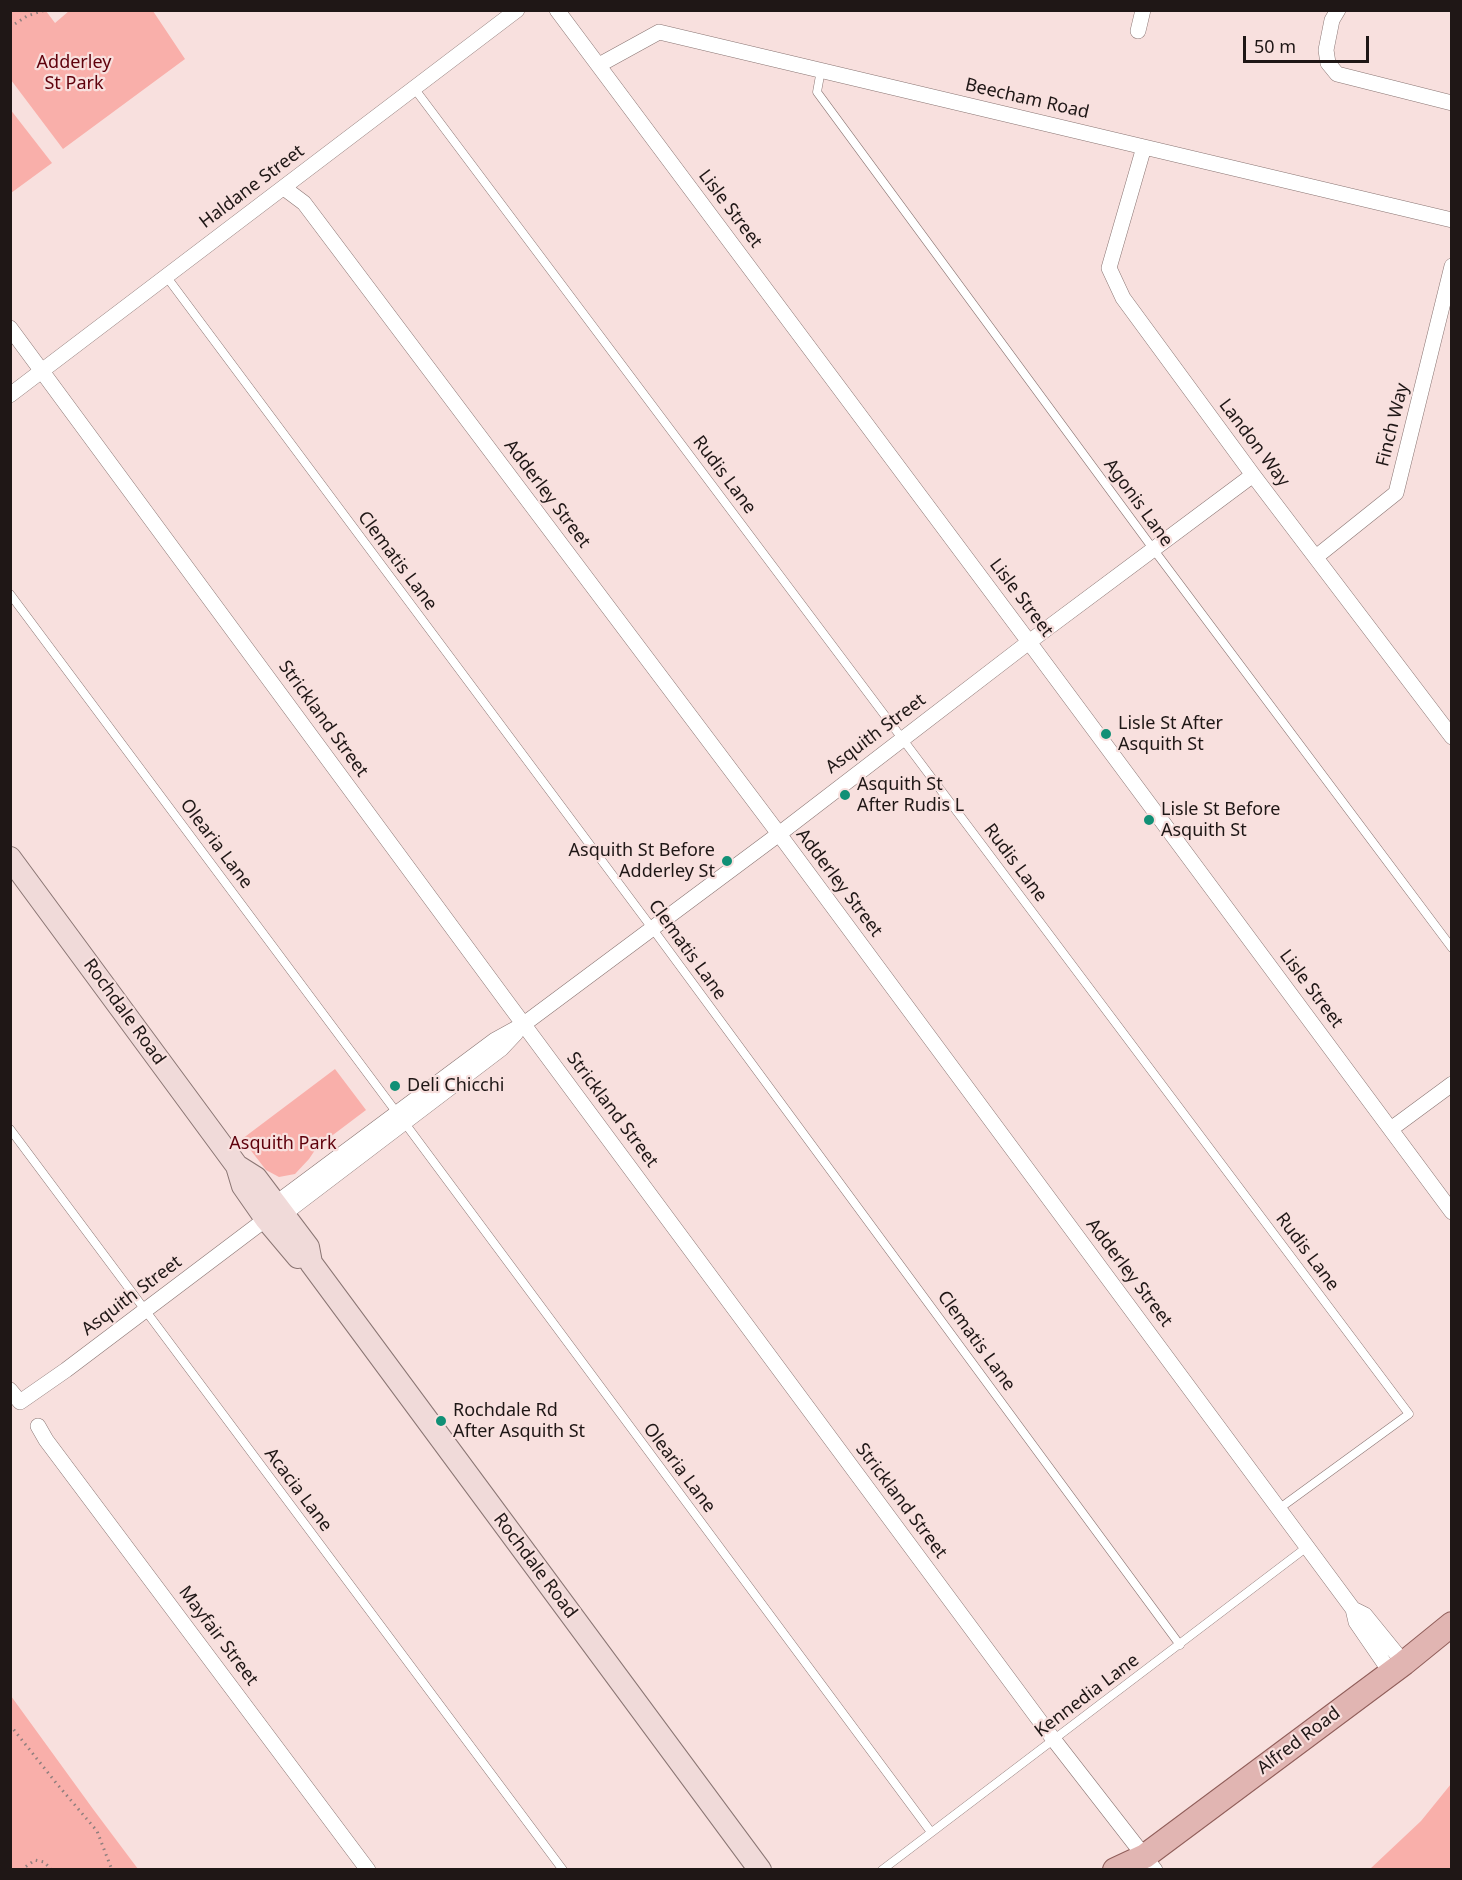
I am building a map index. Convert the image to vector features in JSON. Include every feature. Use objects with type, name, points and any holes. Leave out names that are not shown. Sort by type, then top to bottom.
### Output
[{"type":"main road","name":"Rochdale Road","points":[[10,858],[237,1166],[256,1178],[275,1212],[308,1247],[311,1263],[760,1869]]},
{"type":"main road","name":"Alfred Road","points":[[1115,1869],[1144,1865],[1452,1624]]},
{"type":"street","name":"Haldane Street","points":[[10,395],[517,10]]},
{"type":"street","name":"Lisle Street","points":[[556,10],[1452,1212]]},
{"type":"street","points":[[1137,31],[1143,10]]},
{"type":"street","points":[[1333,14],[1326,56],[1337,74],[1452,103]]},
{"type":"street","name":"Beecham Road","points":[[599,65],[659,32],[1452,220]]},
{"type":"street","name":"Landon Way","points":[[1144,147],[1109,268],[1123,298],[1253,475],[1452,737]]},
{"type":"street","name":"Adderley Street","points":[[284,188],[304,203],[778,834],[1353,1609],[1365,1615],[1397,1668]]},
{"type":"street","name":"Finch Way","points":[[1316,558],[1396,493],[1452,266]]},
{"type":"street","name":"Strickland Street","points":[[10,328],[1144,1865]]},
{"type":"street","name":"Asquith Street","points":[[15,1396],[145,1310],[400,1118],[501,1049],[524,1024],[1253,475]]},
{"type":"street","points":[[1391,1129],[1452,1084]]},
{"type":"street","name":"Mayfair Street","points":[[38,1426],[46,1440],[368,1869]]},
{"type":"lane","name":"Agonis Lane","points":[[820,70],[817,92],[1154,550],[1452,948]]},
{"type":"lane","name":"Rudis Lane","points":[[414,88],[1409,1414],[1280,1508]]},
{"type":"lane","name":"Clematis Lane","points":[[166,276],[652,928],[1180,1645]]},
{"type":"lane","name":"Olearia Lane","points":[[10,594],[931,1832]]},
{"type":"lane","name":"Acacia Lane","points":[[10,1128],[563,1869]]},
{"type":"lane","name":"Kennedia Lane","points":[[882,1869],[1308,1546]]},
{"type":"path","points":[[10,27],[27,16],[45,10]]},
{"type":"path","points":[[10,1725],[97,1831],[112,1869]]},
{"type":"path","points":[[21,1869],[35,1860],[44,1862],[52,1869]]},
{"type":"green space","name":"Adderley St Park","points":[[11,10],[46,11],[55,23],[69,11],[153,11],[185,59],[63,149],[11,80]]},
{"type":"green space","points":[[10,109],[52,163],[11,193],[10,193]]},
{"type":"green space","name":"Asquith Park","points":[[335,1069],[366,1110],[317,1147],[295,1174],[279,1177],[266,1170],[242,1139]]},
{"type":"green space","points":[[11,1696],[93,1809],[138,1869],[11,1869]]},
{"type":"green space","points":[[1451,1784],[1451,1869],[1370,1869],[1421,1821]]},
{"type":"place","name":"Lisle St After Asquith St","points":[[1106,734]]},
{"type":"place","name":"Asquith St After Rudis L","points":[[845,795]]},
{"type":"place","name":"Lisle St Before Asquith St","points":[[1149,820]]},
{"type":"place","name":"Asquith St Before Adderley St","points":[[727,861]]},
{"type":"place","name":"Deli Chicchi","points":[[395,1086]]},
{"type":"place","name":"Rochdale Rd After Asquith St","points":[[441,1421]]}]
